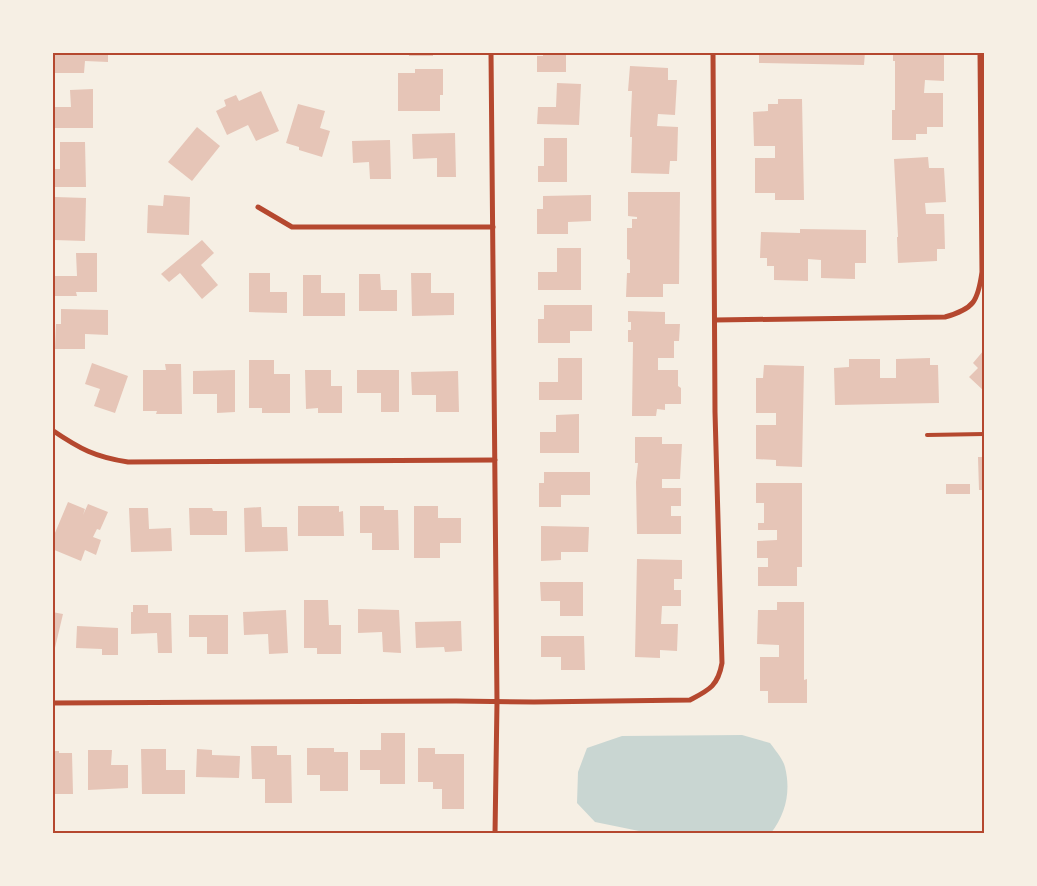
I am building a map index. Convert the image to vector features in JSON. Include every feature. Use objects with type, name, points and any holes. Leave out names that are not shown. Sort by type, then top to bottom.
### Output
[{"type":"street","points":[[491,52],[497,702],[495,834]]},
{"type":"street","points":[[52,703],[690,700],[712,688],[721,671],[722,663],[715,412],[713,52]]},
{"type":"street","points":[[715,320],[945,317],[959,313],[971,306],[979,292],[982,272],[980,52]]},
{"type":"street","points":[[258,207],[292,227],[493,227]]},
{"type":"street","points":[[52,430],[75,446],[91,454],[128,462],[494,460]]},
{"type":"lane","points":[[927,435],[984,434]]},
{"type":"shaded area","points":[[742,735],[770,743],[785,767],[787,776],[786,802],[784,810],[771,833],[644,832],[595,822],[577,803],[578,772],[587,748],[622,736]]},
{"type":"building","points":[[53,52],[108,52],[108,62],[85,61],[84,73],[53,73]]},
{"type":"building","points":[[409,52],[433,52],[433,56],[409,56]]},
{"type":"building","points":[[543,52],[566,52],[566,72],[537,72],[537,56],[543,56]]},
{"type":"building","points":[[759,52],[865,52],[864,65],[759,63]]},
{"type":"building","points":[[893,52],[944,52],[944,81],[925,80],[924,93],[943,93],[943,127],[927,127],[927,134],[916,134],[916,140],[892,140],[892,110],[895,110],[895,61],[893,61]]},
{"type":"building","points":[[630,66],[668,68],[668,80],[677,80],[675,115],[658,114],[657,126],[678,127],[677,161],[670,161],[669,174],[631,173],[632,91],[628,91]]},
{"type":"building","points":[[415,69],[443,69],[443,95],[440,95],[440,111],[398,111],[398,73],[415,73]]},
{"type":"building","points":[[557,83],[581,84],[579,125],[537,124],[538,107],[556,107]]},
{"type":"building","points":[[93,89],[93,128],[55,128],[55,107],[71,107],[70,90]]},
{"type":"building","points":[[261,91],[279,131],[256,141],[248,125],[227,135],[216,111],[226,106],[224,100],[236,95],[239,101]]},
{"type":"building","points":[[778,99],[802,99],[804,200],[775,200],[775,193],[755,193],[755,158],[775,158],[775,146],[754,146],[753,112],[768,111],[768,104],[778,104]]},
{"type":"building","points":[[298,104],[325,111],[320,128],[330,131],[322,157],[299,150],[299,147],[286,143]]},
{"type":"building","points":[[197,127],[220,146],[192,181],[168,162]]},
{"type":"building","points":[[455,133],[456,177],[437,177],[437,158],[413,159],[412,134]]},
{"type":"building","points":[[544,138],[567,138],[567,182],[538,182],[538,166],[544,166]]},
{"type":"building","points":[[390,140],[391,179],[370,179],[369,162],[353,163],[352,141]]},
{"type":"building","points":[[60,142],[85,142],[86,187],[54,187],[54,169],[60,169]]},
{"type":"building","points":[[928,157],[929,168],[944,168],[946,202],[925,203],[926,214],[944,214],[945,249],[937,249],[937,261],[898,263],[894,159]]},
{"type":"building","points":[[628,192],[680,192],[679,284],[663,284],[663,297],[626,297],[627,273],[630,273],[630,260],[627,259],[627,228],[632,228],[632,219],[637,219],[637,217],[628,216]]},
{"type":"building","points":[[164,195],[190,197],[189,235],[147,233],[148,205],[163,206]]},
{"type":"building","points":[[591,195],[591,221],[568,222],[568,234],[537,234],[537,209],[543,209],[543,196]]},
{"type":"building","points":[[55,197],[86,198],[85,241],[54,240]]},
{"type":"building","points":[[800,229],[866,230],[866,263],[855,263],[855,279],[821,278],[821,260],[808,259],[808,281],[774,280],[774,266],[767,266],[767,258],[760,258],[761,232],[800,233]]},
{"type":"building","points":[[202,240],[214,253],[201,265],[218,285],[202,299],[180,273],[169,282],[161,274]]},
{"type":"building","points":[[557,248],[581,248],[581,290],[538,290],[538,272],[557,272]]},
{"type":"building","points":[[76,253],[97,253],[97,292],[76,292],[77,296],[55,296],[55,276],[77,276]]},
{"type":"building","points":[[249,273],[270,273],[270,292],[287,292],[287,313],[249,312]]},
{"type":"building","points":[[411,273],[431,273],[431,293],[454,293],[454,315],[412,316]]},
{"type":"building","points":[[359,274],[380,274],[381,290],[397,290],[397,311],[359,311]]},
{"type":"building","points":[[303,275],[321,275],[321,293],[345,293],[345,316],[303,316]]},
{"type":"building","points":[[544,305],[592,305],[592,331],[570,331],[570,343],[538,343],[538,319],[544,319]]},
{"type":"building","points":[[61,309],[108,310],[108,335],[85,334],[85,349],[55,349],[56,324],[61,324]]},
{"type":"building","points":[[628,311],[665,312],[665,324],[680,324],[679,341],[674,341],[674,358],[658,358],[658,370],[678,370],[681,404],[665,404],[665,410],[657,409],[656,416],[632,416],[633,342],[628,342],[628,330],[631,330],[631,322],[628,322]]},
{"type":"building","points":[[984,350],[984,391],[969,377],[978,368],[973,363]]},
{"type":"building","points":[[558,358],[582,358],[582,400],[539,400],[539,382],[558,382]]},
{"type":"building","points":[[930,358],[930,365],[938,365],[939,403],[835,405],[834,368],[849,367],[849,359],[880,359],[880,378],[896,378],[896,359]]},
{"type":"building","points":[[249,360],[274,360],[274,374],[290,374],[290,413],[262,413],[262,408],[249,408]]},
{"type":"building","points":[[92,363],[128,376],[115,413],[94,406],[100,389],[85,384]]},
{"type":"building","points":[[165,364],[181,364],[182,414],[156,414],[157,411],[143,411],[143,370],[166,370]]},
{"type":"building","points":[[764,365],[804,366],[802,467],[776,466],[776,460],[756,459],[756,425],[776,425],[776,413],[756,413],[756,378],[763,378]]},
{"type":"building","points":[[235,370],[235,412],[217,413],[217,394],[193,394],[193,371]]},
{"type":"building","points":[[305,370],[331,370],[331,386],[342,386],[342,413],[318,413],[318,408],[306,409]]},
{"type":"building","points":[[357,370],[399,370],[399,412],[381,412],[381,393],[357,393]]},
{"type":"building","points":[[458,371],[459,412],[436,412],[436,395],[412,395],[411,372]]},
{"type":"building","points":[[579,414],[579,453],[540,453],[540,432],[556,432],[556,415]]},
{"type":"building","points":[[635,437],[662,437],[662,444],[682,444],[680,479],[662,479],[662,488],[681,488],[681,506],[671,506],[671,516],[681,516],[681,534],[637,534],[636,482],[638,463],[635,463]]},
{"type":"building","points":[[978,457],[984,457],[984,490],[979,490]]},
{"type":"building","points":[[544,472],[590,472],[590,495],[561,495],[561,507],[539,507],[539,483],[544,483]]},
{"type":"building","points":[[756,483],[802,483],[802,567],[797,567],[797,586],[758,586],[758,567],[768,567],[768,558],[757,558],[757,541],[777,540],[777,530],[758,530],[758,523],[764,523],[764,503],[756,503]]},
{"type":"building","points":[[946,484],[970,484],[970,494],[946,494]]},
{"type":"building","points":[[68,502],[85,509],[83,515],[88,504],[108,512],[100,530],[97,529],[93,537],[101,540],[96,555],[85,550],[81,561],[52,549],[52,540]]},
{"type":"building","points":[[298,506],[339,506],[339,512],[343,511],[344,536],[298,536]]},
{"type":"building","points":[[360,506],[384,506],[384,510],[398,510],[399,550],[372,550],[372,533],[360,533]]},
{"type":"building","points":[[414,506],[438,506],[438,518],[461,518],[461,543],[440,543],[440,558],[414,558]]},
{"type":"building","points":[[261,507],[262,527],[287,527],[288,551],[245,552],[244,508]]},
{"type":"building","points":[[129,508],[148,508],[149,529],[171,528],[172,551],[131,552]]},
{"type":"building","points":[[189,508],[212,508],[213,511],[227,511],[227,535],[190,535]]},
{"type":"building","points":[[541,526],[589,527],[588,552],[561,552],[561,560],[541,561]]},
{"type":"building","points":[[637,559],[682,560],[682,579],[674,579],[674,590],[681,590],[681,606],[662,606],[661,624],[678,624],[677,651],[660,650],[660,658],[635,657]]},
{"type":"building","points":[[540,582],[583,582],[583,616],[560,616],[560,601],[541,601]]},
{"type":"building","points":[[304,600],[328,600],[329,625],[341,625],[341,654],[317,654],[317,648],[304,648]]},
{"type":"building","points":[[777,602],[804,602],[804,680],[807,679],[807,703],[768,703],[768,691],[760,691],[760,657],[779,657],[779,645],[757,644],[758,610],[777,610]]},
{"type":"building","points":[[133,605],[148,605],[148,613],[171,613],[172,653],[158,653],[157,633],[131,634],[131,612],[133,612]]},
{"type":"building","points":[[358,609],[399,610],[401,653],[383,652],[382,632],[358,633]]},
{"type":"building","points":[[286,610],[288,653],[269,654],[268,634],[244,635],[243,612]]},
{"type":"building","points":[[52,612],[63,614],[54,652],[52,651]]},
{"type":"building","points":[[189,615],[228,615],[228,654],[207,654],[207,637],[189,637]]},
{"type":"building","points":[[461,621],[462,651],[445,652],[444,647],[416,648],[415,622]]},
{"type":"building","points":[[77,626],[118,628],[118,655],[102,655],[102,649],[76,648]]},
{"type":"building","points":[[541,636],[584,636],[585,670],[561,670],[561,657],[541,657]]},
{"type":"building","points":[[381,733],[405,733],[405,784],[380,784],[380,770],[360,770],[360,750],[381,750]]},
{"type":"building","points":[[251,746],[277,746],[277,755],[291,755],[292,803],[265,803],[265,779],[252,779]]},
{"type":"building","points":[[307,748],[334,748],[334,752],[348,752],[348,791],[320,791],[320,775],[307,775]]},
{"type":"building","points":[[418,748],[435,748],[435,754],[464,754],[464,809],[442,809],[442,789],[433,789],[433,782],[418,782]]},
{"type":"building","points":[[141,749],[166,749],[166,770],[185,770],[185,794],[142,794]]},
{"type":"building","points":[[197,749],[212,750],[212,755],[240,756],[239,778],[196,777]]},
{"type":"building","points":[[88,750],[112,750],[111,765],[128,765],[128,788],[88,790]]},
{"type":"building","points":[[52,751],[72,753],[73,794],[52,794]]}]
